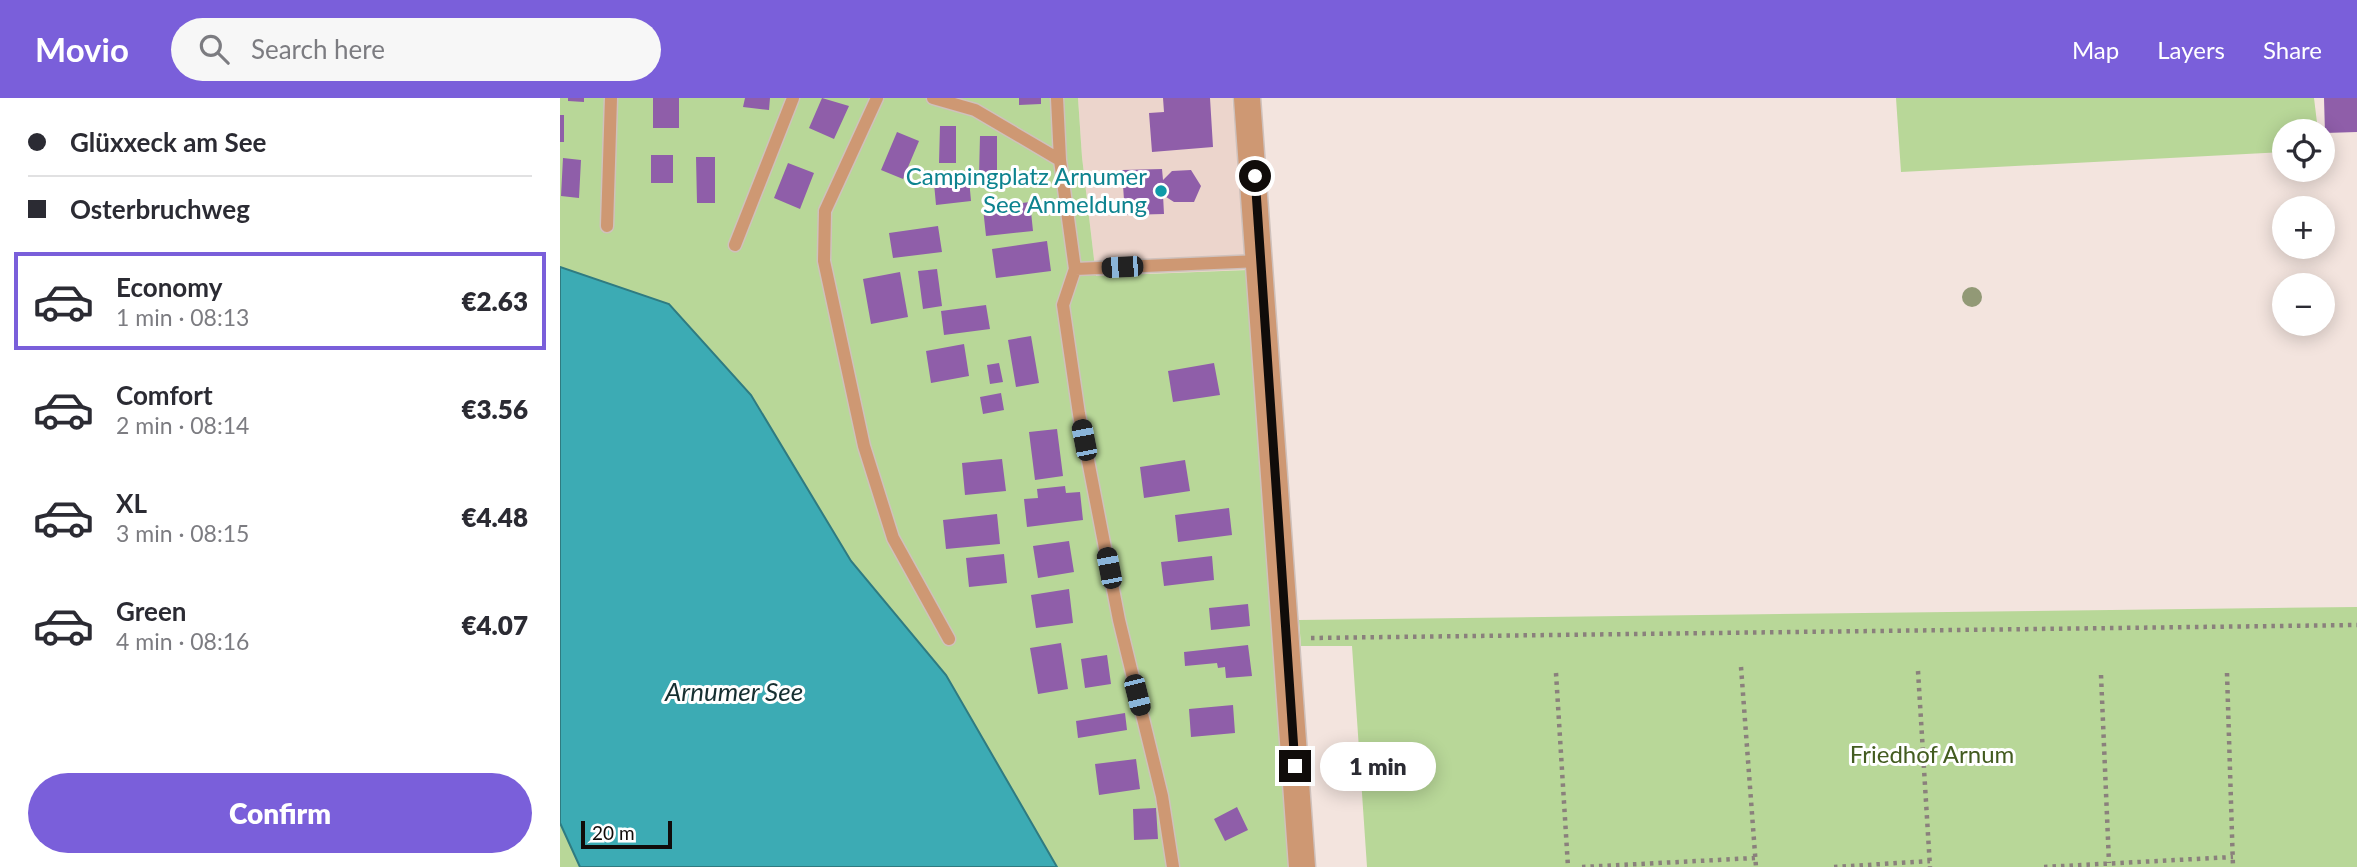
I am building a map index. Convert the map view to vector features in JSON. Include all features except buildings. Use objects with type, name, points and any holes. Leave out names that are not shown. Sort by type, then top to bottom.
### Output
[{"type":"street","points":[[1247,98],[1261,261],[1302,867]]},
{"type":"lane","points":[[607,226],[611,98]]},
{"type":"lane","points":[[735,246],[793,98]]},
{"type":"lane","points":[[877,98],[825,211],[824,261],[864,446],[889,525],[949,639]]},
{"type":"lane","points":[[933,98],[974,104],[1060,160]]},
{"type":"lane","points":[[1057,98],[1060,160],[1075,269],[1063,304],[1079,414],[1119,620],[1162,796],[1173,867]]},
{"type":"lane","points":[[1075,269],[1261,261]]},
{"type":"path","points":[[1286,639],[2357,625]]},
{"type":"path","points":[[1741,667],[1756,867]]},
{"type":"path","points":[[1834,867],[1930,864],[1919,671]]},
{"type":"path","points":[[1556,673],[1568,867]]},
{"type":"path","points":[[2227,673],[2233,867]]},
{"type":"path","points":[[2101,675],[2109,863]]},
{"type":"path","points":[[2044,867],[2109,863],[2147,864],[2232,857]]},
{"type":"path","points":[[1581,867],[1755,858]]},
{"type":"shaded area","points":[[1078,98],[1232,98],[1248,270],[1096,276]]},
{"type":"green space","points":[[560,98],[1078,98],[1096,276],[1248,270],[1293,867],[1057,867],[946,675],[851,561],[751,395],[669,304],[560,267]]},
{"type":"green space","points":[[1896,98],[2314,98],[2317,119],[2272,119],[2272,153],[1901,172]]},
{"type":"green space","name":"Friedhof Arnum","points":[[2357,607],[2357,867],[1367,867],[1352,646],[1301,646],[1299,620]]},
{"type":"green space","points":[[560,823],[580,867],[560,867]]},
{"type":"water","name":"Arnumer See","points":[[560,267],[669,304],[751,395],[851,561],[946,675],[1057,867],[580,867],[560,823]]},
{"type":"place","name":"Campingplatz Arnumer See Anmeldung","points":[[1161,191]]},
{"type":"route","points":[[1255,176],[1295,766]]}]
